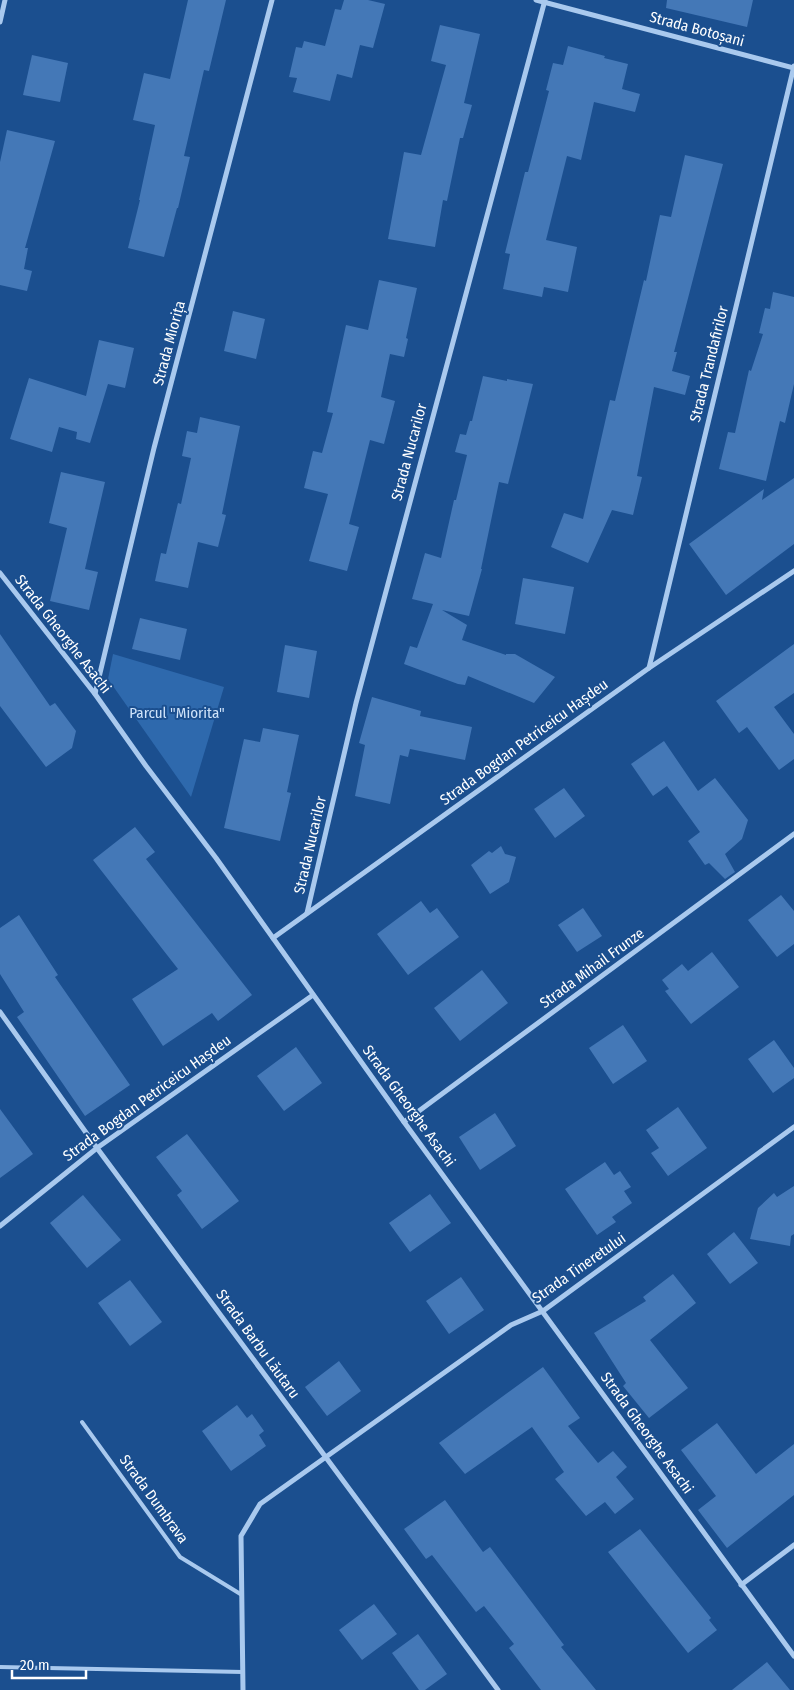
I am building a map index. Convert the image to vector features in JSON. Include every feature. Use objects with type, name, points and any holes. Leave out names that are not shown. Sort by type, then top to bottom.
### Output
[{"type":"street","points":[[0,22],[5,0]]},
{"type":"street","name":"Strada Miorița","points":[[95,694],[154,448],[272,0]]},
{"type":"street","name":"Strada Botoșani","points":[[536,0],[794,67]]},
{"type":"street","name":"Strada Nucarilor","points":[[307,913],[358,693],[544,1]]},
{"type":"street","name":"Strada Trandafirilor","points":[[649,668],[794,67]]},
{"type":"street","name":"Strada Bogdan Petriceicu Hașdeu","points":[[273,938],[649,668],[794,571]]},
{"type":"street","name":"Strada Gheorghe Asachi","points":[[0,573],[95,694],[146,766],[216,858],[404,1122],[544,1311],[794,1656]]},
{"type":"street","name":"Strada Mihail Frunze","points":[[404,1122],[794,834]]},
{"type":"street","name":"Strada Bogdan Petriceicu Hașdeu","points":[[0,1226],[97,1148],[313,995]]},
{"type":"street","name":"Strada Barbu Lăutaru","points":[[0,1012],[97,1148],[498,1690]]},
{"type":"street","name":"Strada Tineretului","points":[[325,1456],[511,1326],[544,1311],[794,1127]]},
{"type":"street","points":[[243,1690],[241,1536],[260,1504],[325,1456]]},
{"type":"street","points":[[741,1585],[794,1545]]},
{"type":"lane","name":"Strada Dumbrava","points":[[82,1422],[180,1557],[242,1595]]},
{"type":"lane","points":[[0,1667],[243,1672]]},
{"type":"green space","name":"Parcul \"Miorita\"","points":[[113,654],[224,687],[191,797],[108,679]]},
{"type":"building","points":[[188,0],[226,0],[209,71],[204,70],[184,156],[190,157],[164,257],[128,248],[155,125],[133,120],[144,73],[170,79]]},
{"type":"building","points":[[344,0],[368,0],[385,4],[373,48],[360,45],[352,78],[337,74],[330,101],[293,92],[297,78],[289,77],[296,47],[302,48],[304,41],[325,46],[335,9],[341,10]]},
{"type":"building","points":[[667,0],[753,0],[747,27],[666,8]]},
{"type":"building","points":[[440,25],[480,34],[464,103],[472,105],[463,138],[460,138],[447,201],[443,200],[435,247],[388,239],[404,152],[421,155],[446,65],[431,61]]},
{"type":"building","points":[[568,46],[628,64],[622,89],[640,94],[635,112],[594,102],[581,160],[567,156],[546,240],[577,247],[568,292],[544,287],[542,297],[503,289],[510,254],[505,253],[525,172],[528,172],[549,91],[546,90],[553,63],[563,65]]},
{"type":"building","points":[[32,55],[68,63],[60,102],[23,95]]},
{"type":"building","points":[[7,130],[55,141],[25,248],[28,248],[24,269],[32,271],[27,291],[0,285],[0,162]]},
{"type":"building","points":[[685,155],[723,164],[674,352],[677,352],[672,371],[690,376],[685,395],[654,387],[637,476],[642,477],[633,515],[612,510],[588,563],[551,547],[564,513],[583,519],[610,400],[615,401],[644,280],[646,281],[660,215],[671,217]]},
{"type":"building","points":[[379,280],[417,288],[406,338],[408,339],[404,357],[390,354],[381,397],[395,401],[384,444],[370,440],[349,524],[359,527],[347,571],[309,561],[328,494],[304,488],[313,451],[322,453],[333,413],[327,412],[346,325],[368,330]]},
{"type":"building","points":[[773,292],[794,297],[794,384],[785,423],[780,421],[766,481],[719,469],[728,432],[735,433],[749,370],[751,371],[763,334],[759,333],[765,308],[770,309]]},
{"type":"building","points":[[233,311],[265,319],[256,359],[224,351]]},
{"type":"building","points":[[99,340],[134,348],[125,388],[108,384],[90,443],[76,439],[77,432],[59,427],[52,452],[10,439],[29,378],[86,396]]},
{"type":"building","points":[[483,376],[533,384],[508,484],[499,482],[482,569],[469,616],[442,610],[467,625],[462,640],[506,655],[515,654],[555,677],[534,703],[468,676],[465,685],[458,684],[404,664],[410,646],[417,648],[433,604],[412,599],[425,553],[441,558],[454,500],[456,500],[467,455],[455,452],[460,434],[466,435],[470,421],[472,421]]},
{"type":"building","points":[[200,417],[240,426],[222,514],[226,515],[218,547],[198,542],[188,588],[155,581],[161,553],[166,554],[178,503],[181,504],[191,458],[182,456],[187,431],[197,433]]},
{"type":"building","points":[[61,472],[105,482],[85,569],[98,572],[89,610],[50,601],[67,528],[49,523]]},
{"type":"building","points":[[794,478],[794,544],[726,595],[689,544],[764,489],[762,500]]},
{"type":"building","points":[[523,578],[574,587],[565,634],[515,624]]},
{"type":"building","points":[[140,618],[187,629],[180,660],[132,649]]},
{"type":"building","points":[[0,634],[50,706],[55,703],[76,731],[72,748],[46,767],[0,706]]},
{"type":"building","points":[[794,644],[794,693],[774,707],[794,734],[794,759],[779,770],[747,727],[739,733],[716,701]]},
{"type":"building","points":[[285,645],[317,651],[309,698],[277,692]]},
{"type":"building","points":[[372,697],[421,711],[420,716],[472,727],[465,760],[410,749],[408,757],[400,755],[390,804],[355,796],[365,745],[359,743]]},
{"type":"building","points":[[263,728],[299,735],[287,792],[291,793],[280,841],[224,828],[244,739],[260,742]]},
{"type":"building","points":[[664,741],[698,791],[715,778],[748,820],[742,839],[725,854],[735,872],[725,879],[709,863],[705,865],[688,841],[700,832],[667,786],[653,796],[631,764]]},
{"type":"building","points":[[564,788],[585,816],[555,838],[534,809]]},
{"type":"building","points":[[135,827],[155,852],[146,859],[252,995],[218,1021],[212,1013],[163,1046],[132,999],[178,969],[93,860]]},
{"type":"building","points":[[501,846],[505,854],[516,857],[509,882],[490,894],[471,865],[489,851],[492,853]]},
{"type":"building","points":[[781,895],[794,911],[794,944],[777,957],[748,920]]},
{"type":"building","points":[[421,901],[430,913],[437,908],[459,937],[408,975],[377,934]]},
{"type":"building","points":[[583,908],[602,936],[577,952],[558,925]]},
{"type":"building","points":[[19,915],[58,975],[55,977],[130,1085],[85,1116],[17,1017],[24,1012],[0,974],[0,928]]},
{"type":"building","points":[[712,952],[739,987],[691,1024],[665,991],[669,989],[662,980],[682,964],[688,971]]},
{"type":"building","points":[[482,970],[508,1003],[460,1041],[434,1008]]},
{"type":"building","points":[[623,1025],[647,1061],[613,1084],[589,1048]]},
{"type":"building","points":[[774,1040],[794,1068],[794,1078],[773,1093],[748,1059]]},
{"type":"building","points":[[296,1047],[322,1083],[284,1111],[257,1076]]},
{"type":"building","points":[[678,1107],[707,1148],[668,1176],[651,1153],[659,1148],[646,1130]]},
{"type":"building","points":[[0,1109],[33,1154],[0,1178]]},
{"type":"building","points":[[495,1113],[516,1146],[480,1170],[459,1137]]},
{"type":"building","points":[[187,1134],[239,1201],[202,1229],[177,1195],[182,1191],[156,1157]]},
{"type":"building","points":[[605,1162],[614,1175],[620,1171],[631,1187],[624,1191],[632,1203],[612,1217],[616,1222],[597,1235],[565,1189]]},
{"type":"building","points":[[794,1186],[794,1234],[791,1236],[790,1246],[750,1239],[758,1208],[774,1193],[777,1197]]},
{"type":"building","points":[[430,1194],[451,1223],[410,1252],[389,1223]]},
{"type":"building","points":[[83,1195],[121,1240],[87,1268],[50,1223]]},
{"type":"building","points":[[734,1232],[758,1263],[730,1284],[707,1254]]},
{"type":"building","points":[[673,1274],[696,1303],[650,1340],[688,1388],[649,1418],[623,1386],[626,1383],[594,1333],[646,1301],[643,1297]]},
{"type":"building","points":[[461,1277],[484,1310],[449,1334],[426,1301]]},
{"type":"building","points":[[130,1280],[162,1322],[130,1346],[98,1303]]},
{"type":"building","points":[[339,1361],[361,1391],[327,1416],[305,1387]]},
{"type":"building","points":[[543,1367],[580,1418],[568,1426],[598,1463],[613,1451],[627,1467],[616,1477],[634,1499],[615,1514],[605,1502],[586,1516],[555,1479],[564,1472],[532,1427],[465,1474],[439,1443]]},
{"type":"building","points":[[237,1405],[247,1418],[252,1414],[264,1431],[259,1435],[266,1446],[231,1471],[202,1431]]},
{"type":"building","points":[[717,1423],[756,1474],[794,1444],[794,1495],[727,1548],[698,1510],[716,1496],[681,1450]]},
{"type":"building","points":[[445,1500],[483,1552],[490,1547],[564,1645],[561,1647],[596,1690],[541,1690],[509,1648],[514,1644],[484,1606],[476,1612],[432,1555],[426,1559],[404,1529]]},
{"type":"building","points":[[640,1529],[711,1618],[709,1620],[717,1630],[688,1653],[608,1552]]},
{"type":"building","points":[[374,1604],[397,1634],[362,1660],[339,1630]]},
{"type":"building","points":[[418,1634],[447,1674],[425,1690],[419,1690],[392,1653]]},
{"type":"building","points":[[767,1662],[790,1690],[732,1690]]}]
